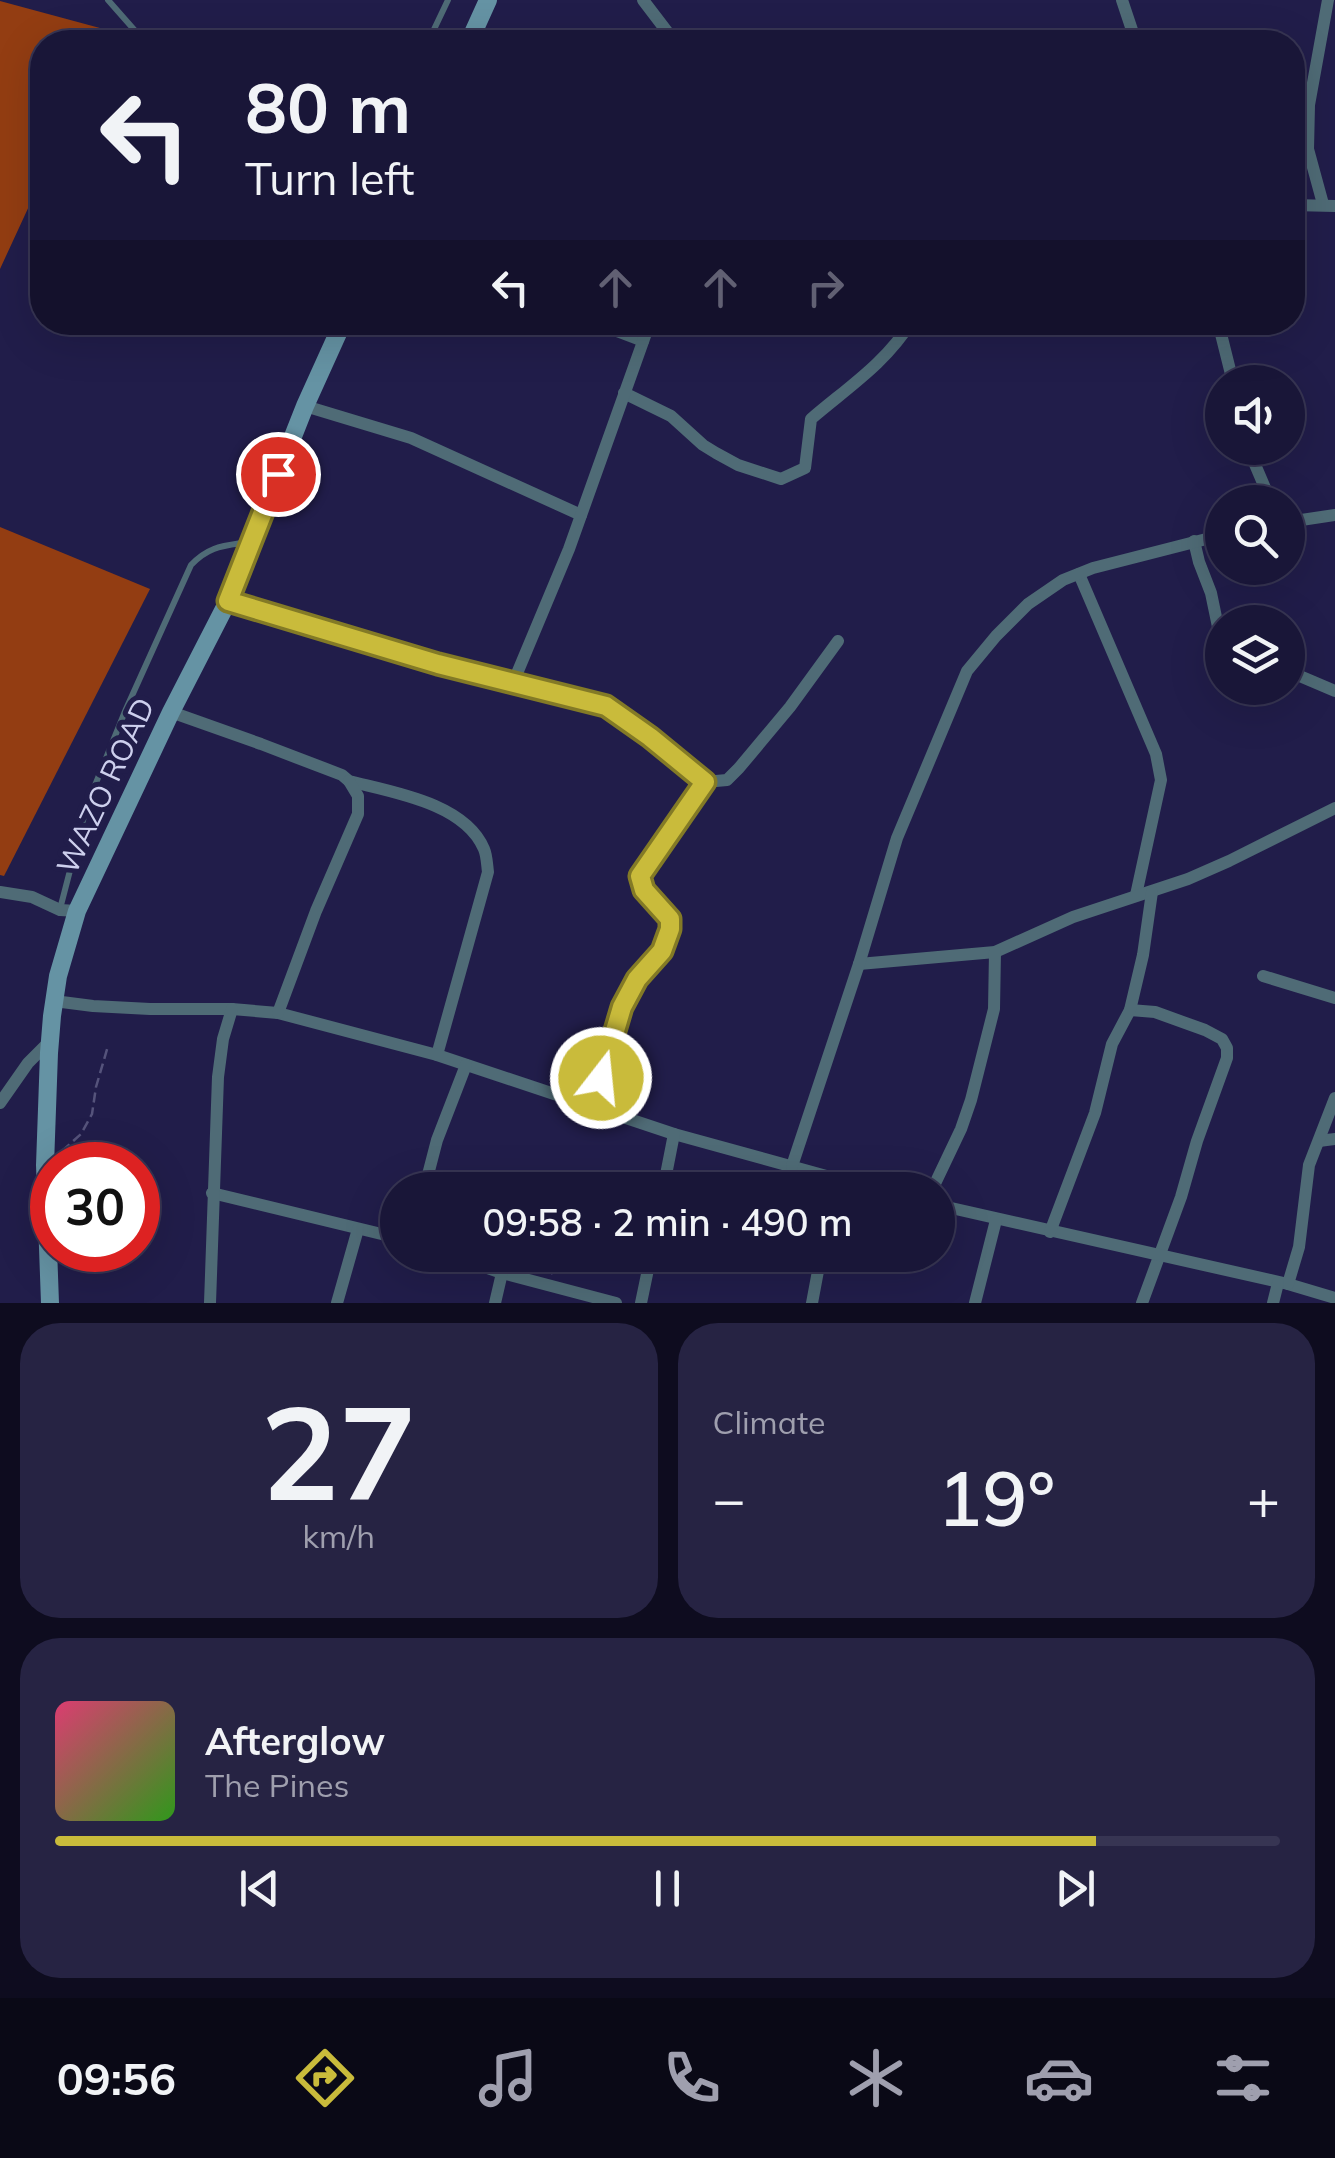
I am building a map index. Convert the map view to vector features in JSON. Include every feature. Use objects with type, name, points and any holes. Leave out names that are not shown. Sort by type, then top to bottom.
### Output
[{"type":"main road","points":[[474,30],[488,0]]},
{"type":"main road","name":"WAZO ROAD","points":[[46,1142],[54,1000],[68,910],[228,601],[337,335]]},
{"type":"main road","name":"WAZO ROAD","points":[[49,1272],[50,1303]]},
{"type":"street","points":[[643,0],[666,30]]},
{"type":"street","points":[[1122,0],[1132,30]]},
{"type":"street","points":[[1328,0],[1309,106],[1308,149],[1329,205]]},
{"type":"street","points":[[627,335],[643,341]]},
{"type":"street","points":[[513,683],[570,548],[645,335]]},
{"type":"street","points":[[624,393],[670,416],[716,454],[781,479],[805,468],[811,418],[877,366],[901,335]]},
{"type":"street","points":[[1221,335],[1229,365]]},
{"type":"street","points":[[305,406],[410,438],[580,515]]},
{"type":"street","points":[[1305,519],[1335,515]]},
{"type":"street","points":[[792,1166],[897,838],[968,671],[1028,604],[1063,580],[1205,539]]},
{"type":"street","points":[[1194,541],[1213,605]]},
{"type":"street","points":[[1079,574],[1156,754],[1161,780],[1136,895]]},
{"type":"street","points":[[228,601],[421,660],[606,706],[705,782],[726,780],[739,768],[838,641]]},
{"type":"street","points":[[1305,678],[1335,691]]},
{"type":"street","points":[[172,712],[349,780],[450,812],[474,832],[485,851],[488,872],[437,1055]]},
{"type":"street","points":[[278,1013],[316,910],[358,814],[358,796],[349,780]]},
{"type":"street","points":[[594,1106],[622,1007],[637,979],[662,951],[670,929],[670,919],[644,890],[640,876],[705,782]]},
{"type":"street","points":[[859,964],[995,952],[1073,918],[1228,861],[1335,808]]},
{"type":"street","points":[[0,892],[32,897],[68,910]]},
{"type":"street","points":[[1050,1232],[1094,1113],[1112,1044],[1130,1010],[1152,892]]},
{"type":"street","points":[[941,1172],[971,1100],[994,1009],[995,952]]},
{"type":"street","points":[[1263,976],[1335,998]]},
{"type":"street","points":[[54,1000],[150,1010],[278,1013],[437,1055],[674,1134],[805,1172]]},
{"type":"street","points":[[210,1303],[218,1077],[232,1009]]},
{"type":"street","points":[[1130,1010],[1155,1012],[1185,1022],[1222,1038],[1228,1048],[1181,1197],[1142,1303]]},
{"type":"street","points":[[0,1103],[28,1063],[50,1042]]},
{"type":"street","points":[[429,1172],[466,1066]]},
{"type":"street","points":[[1273,1303],[1299,1247],[1309,1164],[1335,1098]]},
{"type":"street","points":[[667,1172],[674,1134]]},
{"type":"street","points":[[1319,1141],[1335,1139]]},
{"type":"street","points":[[212,1193],[380,1234]]},
{"type":"street","points":[[955,1209],[1335,1298]]},
{"type":"street","points":[[975,1303],[996,1220]]},
{"type":"street","points":[[337,1303],[358,1229]]},
{"type":"street","points":[[499,1272],[616,1303]]},
{"type":"street","points":[[641,1303],[648,1272]]},
{"type":"street","points":[[812,1303],[818,1272]]},
{"type":"street","points":[[495,1303],[502,1273]]},
{"type":"lane","points":[[108,0],[135,30]]},
{"type":"lane","points":[[434,30],[448,0]]},
{"type":"lane","points":[[68,910],[87,806],[191,565],[202,553],[252,541]]},
{"type":"path","points":[[71,1142],[92,1114],[108,1046]]},
{"type":"path","points":[[544,1282],[553,1272]]},
{"type":"shaded area","points":[[0,1],[107,30],[30,30],[30,204],[0,269]]},
{"type":"shaded area","points":[[0,527],[150,589],[4,876],[0,875]]},
{"type":"route","points":[[278,474],[228,601],[438,664],[606,706],[705,782],[640,876],[644,890],[670,919],[670,929],[662,951],[637,979],[622,1007],[601,1078]]}]
